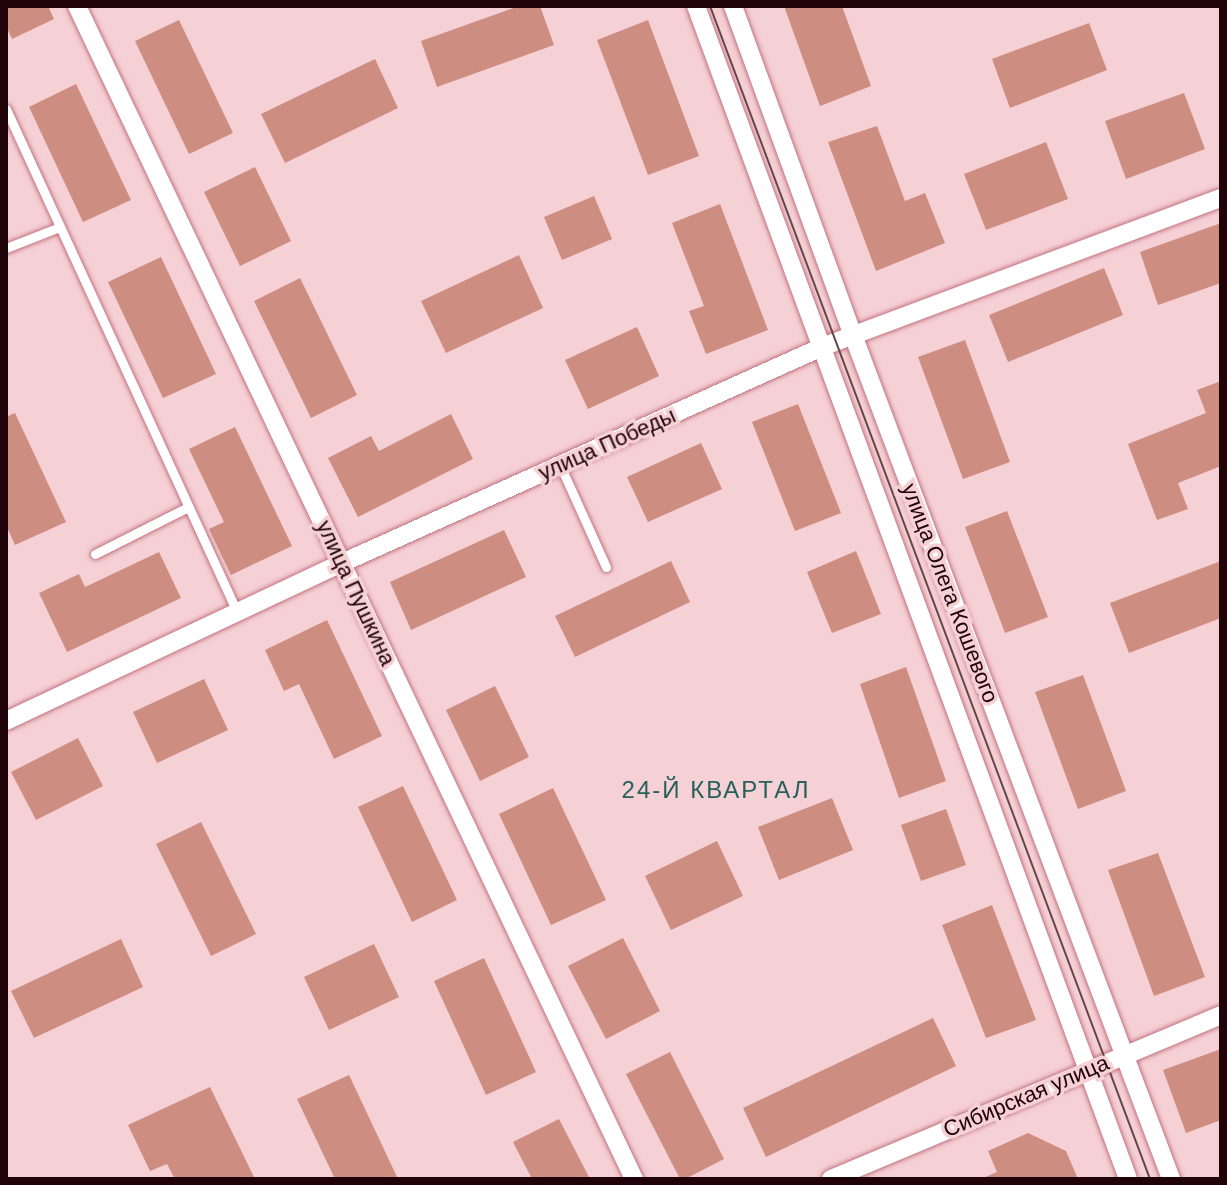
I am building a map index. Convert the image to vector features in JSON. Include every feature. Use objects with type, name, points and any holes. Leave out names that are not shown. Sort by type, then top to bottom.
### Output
[{"type":"street","name":"улица Пушкина","points":[[77,6],[634,1179]]},
{"type":"street","name":"улица Олега Кошевого","points":[[696,6],[1128,1179]]},
{"type":"street","name":"улица Олега Кошевого","points":[[733,6],[853,335],[1171,1179]]},
{"type":"street","name":"улица Победы","points":[[6,721],[342,563],[822,347],[1221,198]]},
{"type":"street","name":"Сибирская улица","points":[[831,1179],[1221,1015]]},
{"type":"lane","points":[[6,109],[237,612]]},
{"type":"lane","points":[[6,248],[60,227]]},
{"type":"lane","points":[[560,465],[606,567]]},
{"type":"lane","points":[[95,554],[188,507]]},
{"type":"building","points":[[6,6],[48,6],[54,19],[12,39],[6,26]]},
{"type":"building","points":[[519,6],[540,6],[554,45],[437,87],[421,41]]},
{"type":"building","points":[[784,6],[842,6],[871,86],[820,106]]},
{"type":"building","points":[[179,20],[233,133],[189,154],[135,41]]},
{"type":"building","points":[[648,20],[699,156],[648,175],[597,40]]},
{"type":"building","points":[[1089,23],[1107,70],[1010,108],[992,59]]},
{"type":"building","points":[[375,59],[398,108],[285,163],[261,114]]},
{"type":"building","points":[[76,84],[131,200],[83,222],[29,107]]},
{"type":"building","points":[[1184,93],[1205,149],[1126,179],[1105,121]]},
{"type":"building","points":[[877,126],[905,201],[925,193],[945,243],[876,271],[828,142]]},
{"type":"building","points":[[1046,142],[1068,199],[986,230],[964,174]]},
{"type":"building","points":[[255,167],[291,241],[240,266],[204,192]]},
{"type":"building","points":[[594,196],[612,239],[562,260],[544,217]]},
{"type":"building","points":[[720,204],[768,330],[706,354],[689,311],[704,306],[672,223]]},
{"type":"building","points":[[1221,223],[1221,283],[1158,305],[1140,252]]},
{"type":"building","points":[[519,255],[543,308],[446,353],[421,301]]},
{"type":"building","points":[[161,257],[216,374],[163,398],[108,282]]},
{"type":"building","points":[[1104,268],[1123,315],[1008,362],[989,315]]},
{"type":"building","points":[[300,278],[357,395],[311,418],[254,301]]},
{"type":"building","points":[[637,327],[659,376],[588,409],[565,360]]},
{"type":"building","points":[[965,340],[1010,462],[963,479],[918,357]]},
{"type":"building","points":[[1221,381],[1221,466],[1178,483],[1188,509],[1157,520],[1128,444],[1206,413],[1197,390]]},
{"type":"building","points":[[798,404],[841,513],[795,531],[752,422]]},
{"type":"building","points":[[15,413],[66,522],[15,545],[6,525],[6,417]]},
{"type":"building","points":[[451,414],[473,459],[358,517],[328,458],[371,436],[379,451]]},
{"type":"building","points":[[235,427],[292,546],[231,575],[209,529],[224,522],[189,449]]},
{"type":"building","points":[[701,443],[722,489],[648,522],[627,477]]},
{"type":"building","points":[[1007,511],[1048,617],[1005,633],[965,527]]},
{"type":"building","points":[[504,530],[526,577],[411,630],[390,582]]},
{"type":"building","points":[[856,551],[881,614],[832,633],[807,572]]},
{"type":"building","points":[[159,552],[181,598],[67,652],[39,593],[79,574],[85,587]]},
{"type":"building","points":[[671,561],[690,602],[575,657],[555,616]]},
{"type":"building","points":[[1221,561],[1221,618],[1129,653],[1110,603]]},
{"type":"building","points":[[327,620],[382,736],[334,759],[299,684],[284,691],[265,650]]},
{"type":"building","points":[[906,667],[946,781],[899,798],[860,684]]},
{"type":"building","points":[[1083,675],[1126,791],[1078,809],[1035,692]]},
{"type":"building","points":[[204,679],[228,730],[157,763],[133,712]]},
{"type":"building","points":[[495,686],[529,757],[480,781],[446,710]]},
{"type":"building","points":[[78,738],[103,786],[36,820],[11,772]]},
{"type":"building","points":[[403,786],[457,900],[412,922],[358,807]]},
{"type":"building","points":[[553,788],[606,900],[551,925],[499,814]]},
{"type":"building","points":[[832,798],[853,850],[779,880],[758,827]]},
{"type":"building","points":[[946,809],[966,865],[921,881],[901,825]]},
{"type":"building","points":[[201,822],[256,934],[211,956],[156,844]]},
{"type":"building","points":[[717,841],[743,896],[671,930],[645,876]]},
{"type":"building","points":[[1158,853],[1205,977],[1154,996],[1108,870]]},
{"type":"building","points":[[992,905],[1036,1020],[986,1038],[942,925]]},
{"type":"building","points":[[623,938],[660,1011],[606,1039],[568,966]]},
{"type":"building","points":[[121,939],[143,987],[34,1038],[11,991]]},
{"type":"building","points":[[374,944],[399,997],[329,1030],[304,977]]},
{"type":"building","points":[[484,958],[536,1072],[486,1095],[434,981]]},
{"type":"building","points":[[933,1018],[956,1066],[766,1157],[743,1108]]},
{"type":"building","points":[[1221,1049],[1221,1120],[1186,1133],[1163,1070]]},
{"type":"building","points":[[670,1052],[724,1159],[685,1179],[680,1179],[626,1074]]},
{"type":"building","points":[[349,1075],[398,1179],[335,1179],[297,1099]]},
{"type":"building","points":[[210,1087],[255,1179],[175,1179],[167,1164],[150,1171],[128,1125]]},
{"type":"building","points":[[559,1119],[590,1179],[532,1179],[513,1142]]},
{"type":"building","points":[[1028,1133],[1066,1151],[1078,1179],[981,1179],[997,1172],[988,1151]]},
{"type":"tram line","points":[[710,6],[1150,1179]]},
{"type":"district","name":"24-Й КВАРТАЛ","points":[[716,790]]}]
